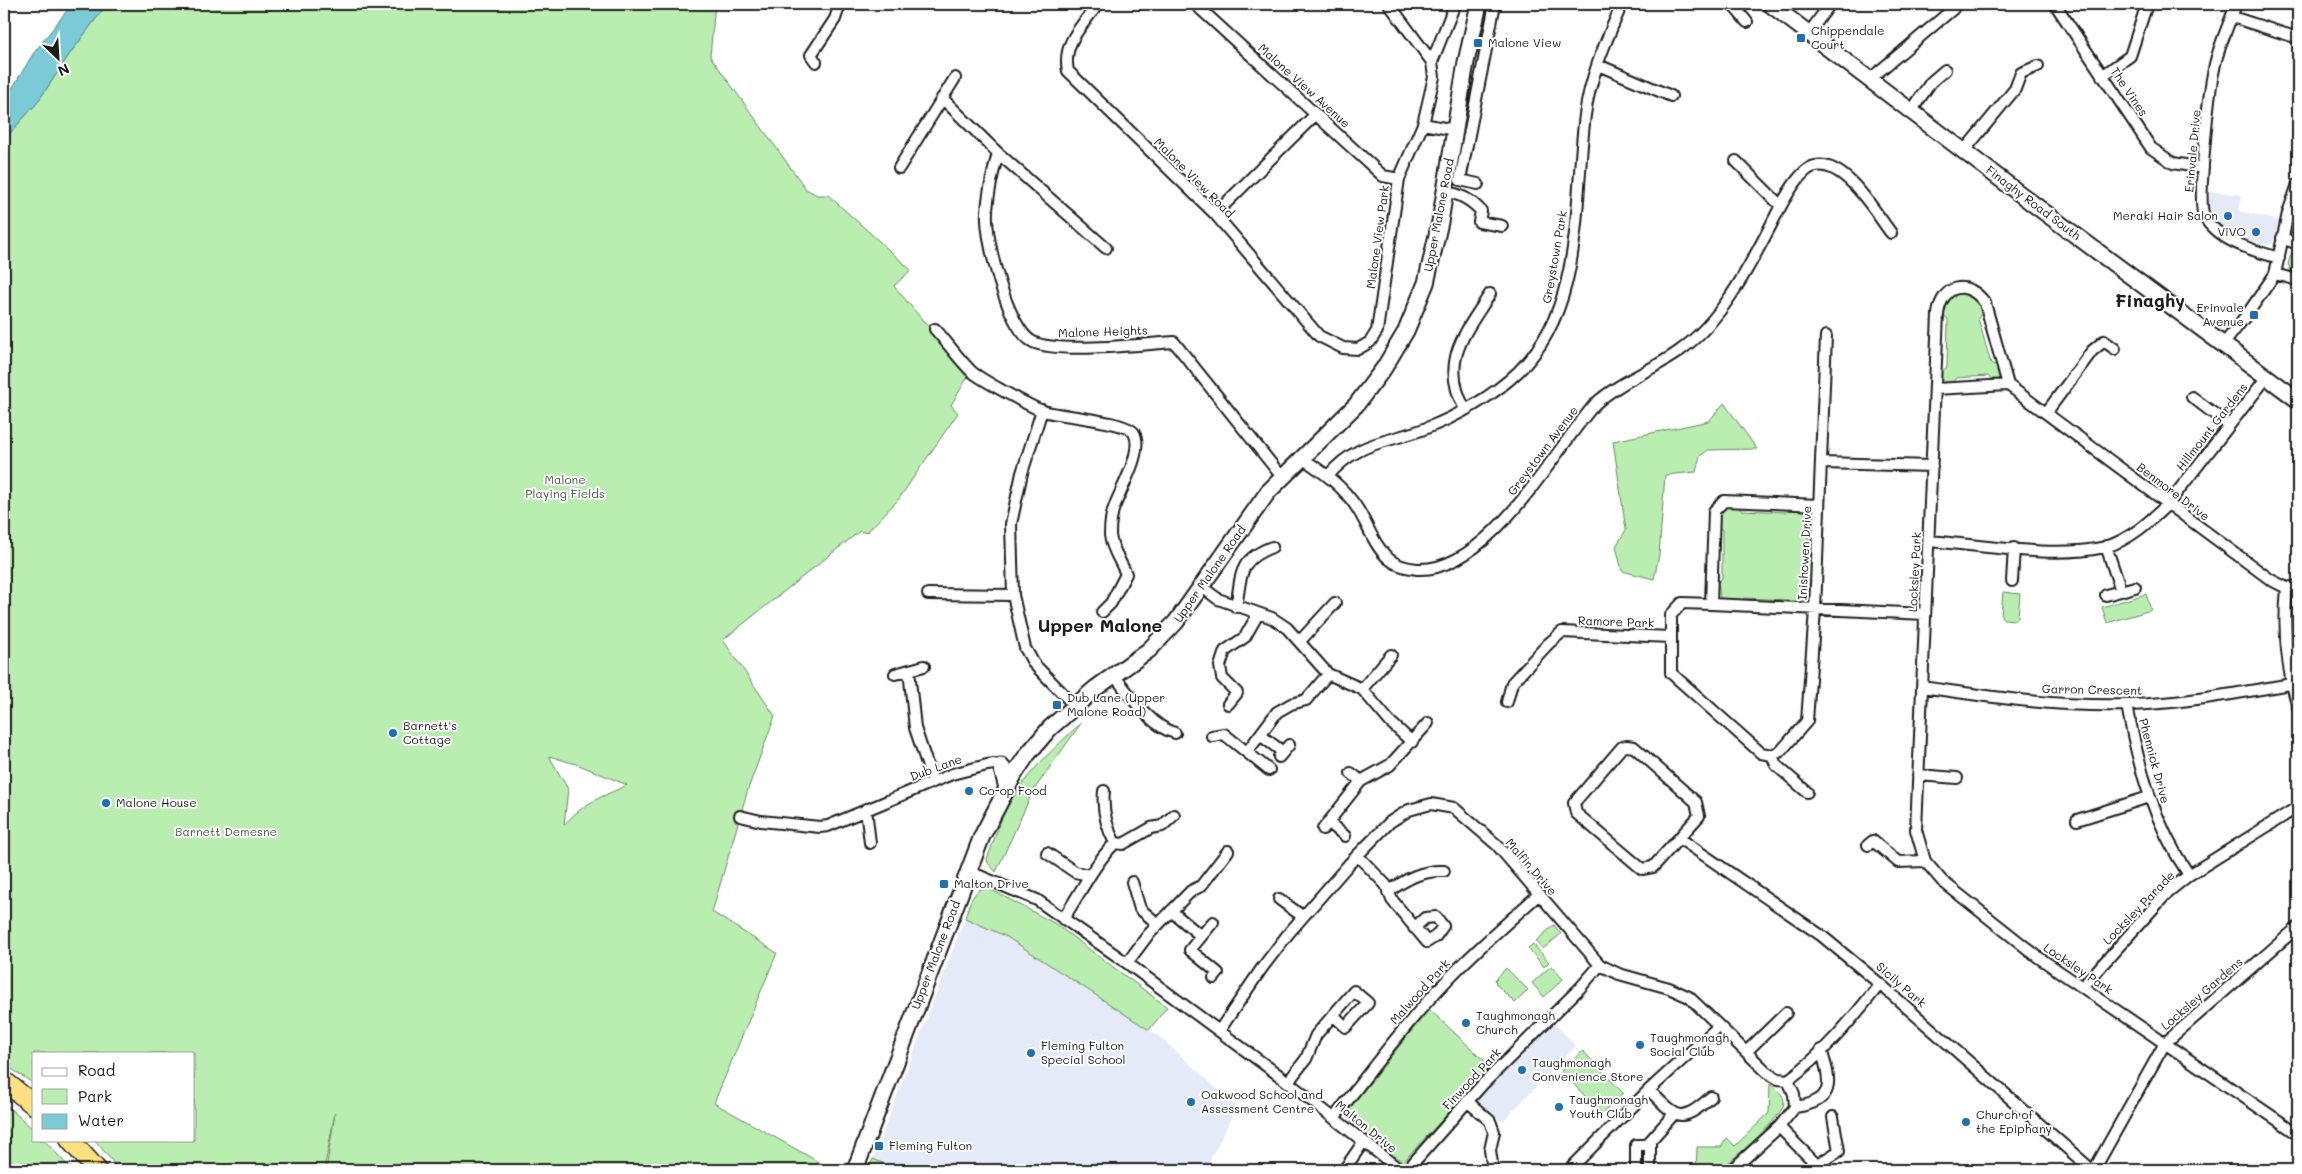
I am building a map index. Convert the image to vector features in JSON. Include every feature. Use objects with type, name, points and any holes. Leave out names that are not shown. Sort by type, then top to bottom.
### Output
[{"type":"highway","points":[[4,1081],[32,1103]]},
{"type":"highway","points":[[72,1142],[97,1170]]},
{"type":"main road","name":"Upper Malone Road","points":[[855,1170],[986,826],[1015,773],[1027,755],[1050,728],[1163,637],[1202,587],[1251,514],[1282,476],[1356,405],[1384,368],[1406,331],[1426,283],[1445,191],[1466,62],[1479,4]]},
{"type":"main road","name":"Finaghy Road South","points":[[1770,4],[2223,345],[2298,399]]},
{"type":"main road","points":[[1001,766],[1007,788]]},
{"type":"street","points":[[816,62],[811,55],[835,19],[840,4]]},
{"type":"street","name":"Malone View Road","points":[[1098,4],[1070,44],[1065,58],[1068,71],[1215,214],[1319,336],[1343,348],[1358,349]]},
{"type":"street","name":"Malone View Avenue","points":[[1195,4],[1383,176],[1399,179]]},
{"type":"street","points":[[1389,4],[1432,62]]},
{"type":"street","name":"Malone View Park","points":[[1358,349],[1370,342],[1376,331],[1399,179],[1422,124],[1434,77],[1432,62],[1455,4]]},
{"type":"street","name":"Upper Malone Road","points":[[1478,184],[1460,180],[1495,4]]},
{"type":"street","name":"Greystown Park","points":[[1328,476],[1352,453],[1368,445],[1422,430],[1440,423],[1465,409],[1517,373],[1539,348],[1558,314],[1574,233],[1585,114],[1591,84],[1622,4]]},
{"type":"street","points":[[1732,4],[1747,22]]},
{"type":"street","points":[[1809,33],[1830,4]]},
{"type":"street","name":"The Vines","points":[[2054,4],[2151,148],[2174,163],[2203,168]]},
{"type":"street","points":[[2102,76],[2130,56],[2147,4]]},
{"type":"street","name":"Erinvale Drive","points":[[2236,4],[2214,68],[2203,168],[2202,211],[2211,225],[2242,247],[2279,258]]},
{"type":"street","points":[[1870,79],[1953,9]]},
{"type":"street","points":[[2232,17],[2298,38]]},
{"type":"street","points":[[1598,64],[1671,96]]},
{"type":"street","points":[[1964,151],[2015,89],[2021,73],[2038,66]]},
{"type":"street","points":[[1912,110],[1931,82],[1945,70]]},
{"type":"street","points":[[899,168],[955,78]]},
{"type":"street","points":[[942,98],[998,153],[1106,248]]},
{"type":"street","points":[[1215,214],[1316,114]]},
{"type":"street","points":[[1422,124],[1455,130]]},
{"type":"street","name":"Malone Heights","points":[[998,153],[988,193],[986,214],[988,238],[999,284],[1019,326],[1032,342],[1049,347],[1174,342],[1282,476]]},
{"type":"street","points":[[1736,161],[1780,206]]},
{"type":"street","name":"Greystown Avenue","points":[[1302,458],[1346,491],[1380,548],[1396,564],[1422,569],[1456,559],[1502,524],[1595,404],[1608,392],[1661,364],[1695,337],[1730,298],[1780,206],[1806,170],[1818,165],[1826,166],[1843,174],[1853,183],[1890,233]]},
{"type":"street","points":[[2223,345],[2254,307],[2275,274],[2282,238],[2298,184]]},
{"type":"street","points":[[1445,191],[1459,194],[1471,201],[1481,211],[1479,222],[1502,226]]},
{"type":"street","points":[[2282,238],[2298,244]]},
{"type":"street","points":[[2275,274],[2298,280]]},
{"type":"street","name":"Locksley Park","points":[[2008,385],[1985,303],[1979,294],[1971,289],[1962,287],[1952,290],[1943,296],[1938,314],[1935,370],[1916,830],[1925,862],[1942,880],[2038,957],[2298,1134]]},
{"type":"street","points":[[1465,409],[1455,380],[1454,369],[1458,345],[1463,334],[1490,294]]},
{"type":"street","points":[[935,329],[970,371],[1042,410],[1131,429],[1136,440],[1133,465],[1114,506],[1110,536],[1126,574],[1111,603],[1102,612]]},
{"type":"street","name":"Inishowen Drive","points":[[1772,755],[1781,751],[1807,721],[1815,610],[1826,336]]},
{"type":"street","points":[[2046,413],[2092,350],[2104,341],[2115,349]]},
{"type":"street","name":"Hillmount Gardens","points":[[1929,541],[2070,551],[2106,546],[2149,522],[2168,504],[2267,377]]},
{"type":"street","points":[[1935,389],[2008,385]]},
{"type":"street","name":"Benmore Drive","points":[[2008,385],[2271,580],[2287,588]]},
{"type":"street","points":[[2192,397],[2229,425]]},
{"type":"street","points":[[1042,410],[1022,472],[1011,524],[1013,595],[1025,648],[1034,664],[1075,706]]},
{"type":"street","points":[[1822,463],[1932,466]]},
{"type":"street","points":[[1711,604],[1714,511],[1724,501],[1819,505]]},
{"type":"street","points":[[2106,546],[2121,591]]},
{"type":"street","points":[[1236,607],[1240,574],[1244,565],[1251,558],[1272,547]]},
{"type":"street","points":[[2012,581],[2014,548]]},
{"type":"street","points":[[2106,595],[2135,586]]},
{"type":"street","points":[[2298,586],[2287,588],[2287,642],[2292,684],[2298,707]]},
{"type":"street","points":[[1202,587],[1218,599],[1236,607],[1272,618],[1288,628],[1312,658],[1328,674],[1362,689],[1390,722],[1412,742]]},
{"type":"street","points":[[928,594],[1013,595]]},
{"type":"street","points":[[1807,792],[1776,765],[1772,755],[1761,753],[1671,673],[1671,615],[1682,603],[1925,614]]},
{"type":"street","points":[[1300,641],[1333,609]]},
{"type":"street","points":[[1228,704],[1237,693],[1222,678],[1220,666],[1225,651],[1245,637],[1258,614]]},
{"type":"street","name":"Ramore Park","points":[[1507,702],[1512,683],[1548,644],[1562,632],[1670,637]]},
{"type":"street","points":[[1362,689],[1391,660]]},
{"type":"street","points":[[895,674],[924,666]]},
{"type":"street","points":[[909,670],[915,728],[933,782]]},
{"type":"street","points":[[1247,752],[1277,712],[1291,704],[1306,700],[1328,674]]},
{"type":"street","points":[[1114,675],[1138,705],[1166,730],[1175,733]]},
{"type":"street","name":"Garron Crescent","points":[[1922,687],[2019,700],[2127,705],[2255,691],[2292,684]]},
{"type":"street","name":"Phennick Drive","points":[[2127,705],[2134,744],[2149,797],[2164,833],[2189,875]]},
{"type":"street","points":[[1345,836],[1326,825],[1361,782],[1390,765],[1428,723]]},
{"type":"street","points":[[1212,736],[1224,734],[1269,770]]},
{"type":"street","points":[[1260,735],[1284,751]]},
{"type":"street","points":[[1622,747],[1634,747],[1696,802],[1699,816],[1679,838],[1653,867],[1642,869],[1576,813],[1574,803],[1622,747]]},
{"type":"street","name":"Dub Lane","points":[[740,816],[761,821],[820,827],[933,782],[987,765],[1001,766]]},
{"type":"street","points":[[1001,766],[1015,773]]},
{"type":"street","points":[[1350,773],[1361,782]]},
{"type":"street","points":[[1918,776],[1958,778]]},
{"type":"street","points":[[1104,791],[1103,804],[1106,821],[1115,843]]},
{"type":"street","points":[[2077,820],[2149,797]]},
{"type":"street","name":"Malfin Drive","points":[[1220,1032],[1262,968],[1302,916],[1357,855],[1390,822],[1409,810],[1431,804],[1454,808],[1497,845],[1600,965],[1618,974],[1669,988],[1689,997],[1768,1073],[1778,1080],[1788,1080]]},
{"type":"street","name":"Locksley Parade","points":[[2082,987],[2158,902],[2189,875],[2298,807]]},
{"type":"street","points":[[866,809],[870,843]]},
{"type":"street","points":[[1115,843],[1123,844],[1151,828],[1162,826],[1174,815]]},
{"type":"street","name":"Sicily Park","points":[[1679,838],[1822,936],[1880,984],[2093,1170]]},
{"type":"street","points":[[1868,845],[1873,841],[1898,862],[1925,862]]},
{"type":"street","points":[[1063,919],[1082,892],[1089,875],[1115,843]]},
{"type":"street","points":[[1127,963],[1158,924],[1191,891],[1201,886],[1228,852]]},
{"type":"street","points":[[1048,853],[1075,872],[1089,875]]},
{"type":"street","points":[[1357,855],[1386,885],[1392,900],[1414,928]]},
{"type":"street","points":[[1388,892],[1413,876],[1431,870],[1444,871]]},
{"type":"street","name":"Malton Drive","points":[[968,871],[1037,900],[1127,963],[1288,1082],[1400,1170]]},
{"type":"street","points":[[1132,882],[1140,909],[1158,924]]},
{"type":"street","name":"Malwood Park","points":[[1334,1118],[1383,1053],[1448,979],[1476,950],[1538,895]]},
{"type":"street","points":[[1279,899],[1302,916]]},
{"type":"street","points":[[1171,911],[1201,936]]},
{"type":"street","points":[[1212,922],[1190,950],[1218,973],[1214,978]]},
{"type":"street","name":"Locksley Gardens","points":[[2093,1170],[2165,1043],[2298,927]]},
{"type":"street","name":"Finwood Park","points":[[1407,1170],[1467,1101],[1580,988],[1600,965]]},
{"type":"street","points":[[1795,1107],[1794,1094],[1788,1080],[1821,1050],[1880,984]]},
{"type":"street","points":[[1747,1051],[1786,1013]]},
{"type":"street","points":[[1288,1082],[1306,1059],[1316,1035],[1333,1015]]},
{"type":"street","points":[[1568,1170],[1649,1090],[1719,1026]]},
{"type":"street","points":[[1732,1170],[1779,1126],[1795,1107],[1809,1105],[1825,1095],[1830,1081],[1821,1050]]},
{"type":"street","points":[[1649,1090],[1674,1114],[1685,1116],[1695,1112],[1711,1096]]},
{"type":"street","points":[[1467,1101],[1490,1121],[1494,1132],[1490,1150],[1493,1170]]},
{"type":"street","points":[[1650,1170],[1650,1141],[1674,1114]]},
{"type":"street","points":[[1779,1126],[1817,1165],[1839,1151],[1833,1117]]},
{"type":"street","points":[[1344,1170],[1364,1141]]},
{"type":"street","points":[[1636,1170],[1636,1145],[1650,1145]]},
{"type":"shaded area","points":[[2210,191],[2242,195],[2239,211],[2279,221],[2273,243],[2267,245],[2248,240],[2211,221],[2208,216]]},
{"type":"shaded area","name":"Fleming Fulton Special School","points":[[965,918],[1007,937],[1160,1037],[1235,1105],[1235,1110],[1205,1170],[900,1170],[873,1159]]},
{"type":"shaded area","points":[[1553,1022],[1576,1046],[1502,1122],[1477,1100]]},
{"type":"green space","points":[[107,4],[715,4],[710,56],[806,189],[817,195],[828,195],[911,270],[894,286],[969,375],[951,405],[958,413],[898,500],[866,533],[860,531],[723,640],[775,716],[748,789],[712,912],[777,953],[714,1103],[833,1170],[326,1170],[335,1113],[324,1170],[119,1170],[97,1142],[195,1142],[195,1052],[32,1052],[32,1083],[4,1064],[4,140],[37,103],[69,55]],"holes":[[[549,756],[579,765],[627,785],[586,805],[564,825],[568,789]]]},
{"type":"green space","points":[[2297,251],[2297,274],[2291,271],[2288,264],[2291,254]]},
{"type":"green space","points":[[1964,292],[1976,298],[1984,311],[1978,318],[1991,363],[2000,369],[2001,376],[1997,381],[1993,381],[1988,376],[1956,378],[1951,384],[1942,379],[1941,372],[1947,367],[1948,319],[1943,315],[1945,306],[1949,300]]},
{"type":"green space","points":[[1724,403],[1757,449],[1708,450],[1700,456],[1696,472],[1665,475],[1659,555],[1654,579],[1622,571],[1616,546],[1626,530],[1613,441],[1709,421]]},
{"type":"green space","points":[[1728,506],[1737,506],[1741,510],[1786,512],[1790,509],[1806,509],[1812,512],[1813,529],[1809,532],[1808,560],[1811,564],[1810,598],[1807,602],[1790,604],[1788,600],[1744,598],[1740,602],[1725,601],[1720,598],[1718,582],[1722,578],[1722,530],[1719,527],[1719,520],[1721,512]]},
{"type":"green space","points":[[2003,592],[2020,594],[2018,618],[2015,620],[2004,619],[2001,616]]},
{"type":"green space","points":[[2146,594],[2151,610],[2107,623],[2102,607]]},
{"type":"green space","points":[[1082,722],[1033,791],[996,872],[987,859],[1003,815],[1010,802],[1038,765]]},
{"type":"green space","points":[[986,887],[1054,923],[1167,1007],[1149,1030],[1007,937],[965,918],[974,895]]},
{"type":"green space","points":[[1554,925],[1561,934],[1543,949],[1536,941]]},
{"type":"green space","points":[[1533,944],[1549,962],[1544,967],[1528,948]]},
{"type":"green space","points":[[1551,966],[1563,979],[1544,997],[1532,983]]},
{"type":"green space","points":[[1506,968],[1528,990],[1515,1003],[1496,984],[1495,980]]},
{"type":"green space","points":[[1429,1009],[1491,1067],[1403,1162],[1355,1127],[1351,1119],[1350,1108]]},
{"type":"green space","points":[[1583,1051],[1623,1093],[1602,1114],[1561,1071]]},
{"type":"green space","points":[[1770,1084],[1784,1099],[1782,1109],[1776,1118],[1757,1138],[1720,1170],[1696,1170],[1697,1147],[1721,1147],[1727,1138],[1735,1146],[1769,1113]]},
{"type":"green space","points":[[4,1103],[32,1128],[32,1142],[46,1142],[72,1170],[4,1170]]},
{"type":"green space","points":[[873,1159],[899,1170],[868,1169]]},
{"type":"water","points":[[72,4],[107,4],[69,55],[37,103],[4,140],[4,102],[33,54]]},
{"type":"place","name":"Chippendale Court","points":[[1801,38]]},
{"type":"place","name":"Malone View","points":[[1478,43]]},
{"type":"place","name":"Meraki Hair Salon","points":[[2228,216]]},
{"type":"place","name":"ViVO","points":[[2256,232]]},
{"type":"place","name":"Erinvale Avenue","points":[[2254,315]]},
{"type":"place","name":"Dub Lane (Upper Malone Road)","points":[[1057,705]]},
{"type":"place","name":"Barnett's Cottage","points":[[393,733]]},
{"type":"place","name":"Co-op Food","points":[[969,791]]},
{"type":"place","name":"Malone House","points":[[106,803]]},
{"type":"place","name":"Malton Drive","points":[[944,884]]},
{"type":"place","name":"Taughmonagh Church","points":[[1466,1023]]},
{"type":"place","name":"Taughmonagh Social Club","points":[[1640,1045]]},
{"type":"place","name":"Fleming Fulton Special School","points":[[1031,1053]]},
{"type":"place","name":"Taughmonagh Convenience Store","points":[[1522,1070]]},
{"type":"place","name":"Oakwood School and Assessment Centre","points":[[1191,1102]]},
{"type":"place","name":"Taughmonagh Youth Club","points":[[1559,1107]]},
{"type":"place","name":"Church of the Epiphany","points":[[1966,1122]]},
{"type":"place","name":"Fleming Fulton","points":[[879,1146]]},
{"type":"district","name":"Finaghy","points":[[2150,301]]},
{"type":"district","name":"Upper Malone","points":[[1100,626]]},
{"type":"park label","name":"Malone Playing Fields","points":[[565,487]]},
{"type":"park label","name":"Barnett Demesne","points":[[226,832]]}]
